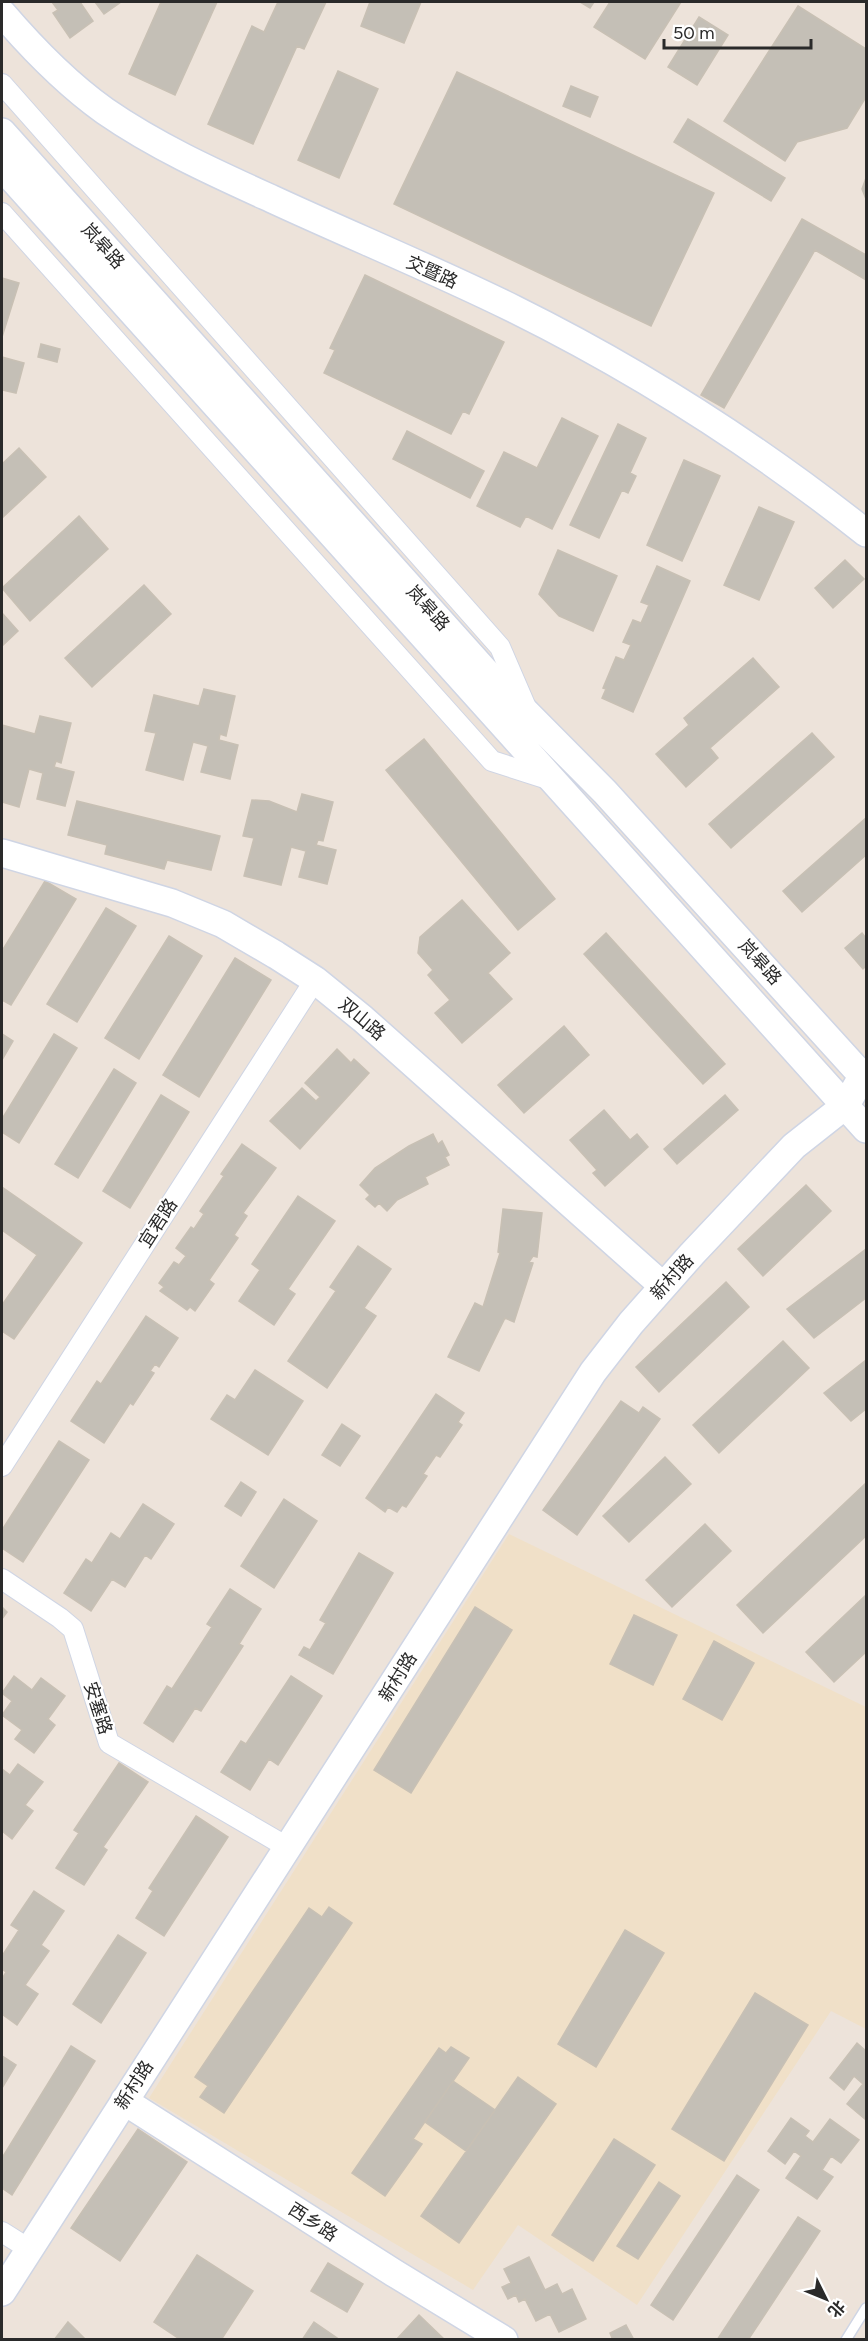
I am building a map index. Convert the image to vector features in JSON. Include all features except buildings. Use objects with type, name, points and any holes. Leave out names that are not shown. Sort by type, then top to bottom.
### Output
[{"type":"main road","name":"交暨路","points":[[2,13],[81,93],[139,133],[199,166],[514,309],[595,353],[766,458],[867,534]]},
{"type":"main road","name":"岚皋路","points":[[2,132],[179,348],[551,780],[862,1086]]},
{"type":"main road","name":"岚皋路","points":[[2,167],[179,348],[476,662],[605,792],[862,1086]]},
{"type":"main road","name":"双山路","points":[[2,853],[172,903],[223,924],[315,980],[363,1019],[663,1286]]},
{"type":"main road","points":[[862,1086],[867,1129]]},
{"type":"main road","name":"新村路","points":[[2,2292],[564,1416],[611,1347],[663,1286],[794,1146],[862,1086]]},
{"type":"main road","name":"西乡路","points":[[124,2101],[384,2267],[504,2340]]},
{"type":"street","points":[[2,84],[500,647],[530,716]]},
{"type":"street","points":[[2,213],[492,761],[551,780]]},
{"type":"street","name":"宜君路","points":[[2,1466],[315,980]]},
{"type":"street","name":"安塞路","points":[[2,1579],[73,1629],[110,1743],[287,1847]]},
{"type":"street","points":[[2,2232],[29,2249]]},
{"type":"lane","points":[[846,2340],[867,2308]]},
{"type":"shaded area","points":[[509,1534],[866,1707],[866,2029],[831,2011],[637,2305],[518,2225],[473,2290],[149,2098]]}]
